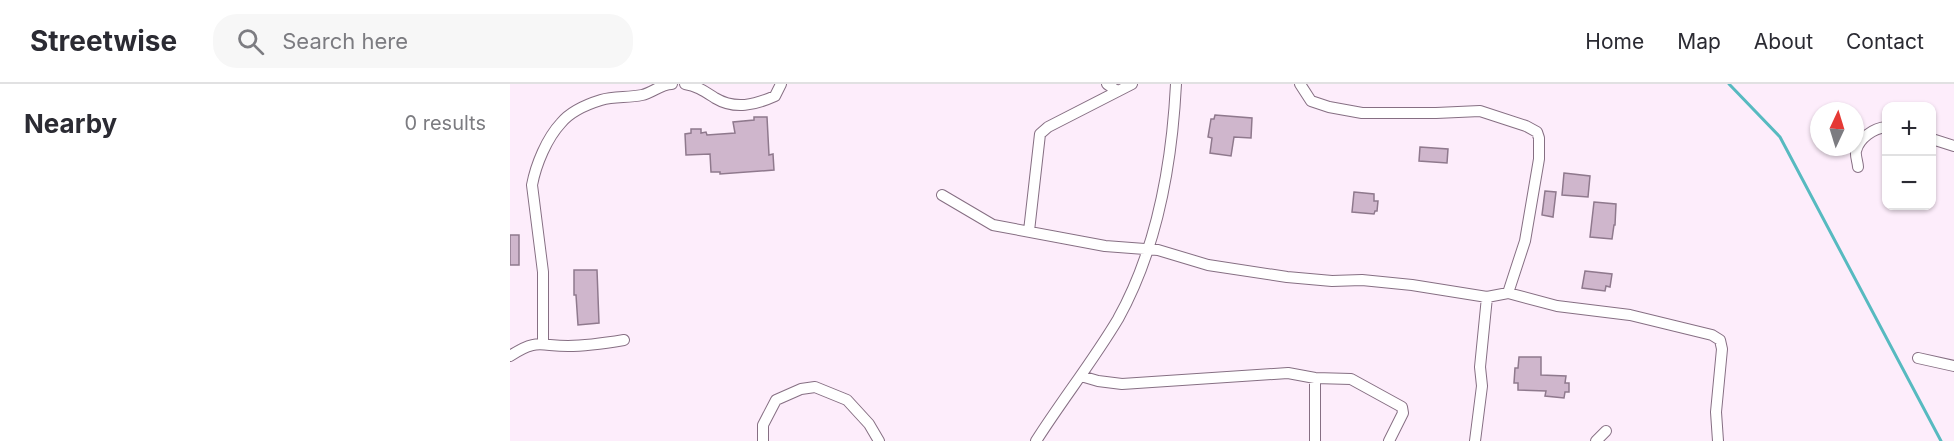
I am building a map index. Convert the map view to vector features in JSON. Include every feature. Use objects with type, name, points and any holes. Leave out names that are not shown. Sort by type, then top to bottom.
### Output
[{"type":"street","points":[[543,343],[543,272],[532,185],[534,174],[552,136],[571,114],[601,100],[644,95],[667,84],[672,84]]},
{"type":"street","points":[[685,84],[698,86],[718,100],[736,106],[757,104],[775,96],[781,84]]},
{"type":"street","points":[[1107,84],[1117,91]]},
{"type":"street","points":[[1029,231],[1040,134],[1048,127],[1132,84]]},
{"type":"street","points":[[1036,441],[1081,376],[1117,319],[1134,286],[1147,250],[1159,205],[1170,146],[1176,84]]},
{"type":"street","points":[[1300,84],[1311,101],[1329,107],[1373,113],[1480,111],[1526,126],[1537,132],[1539,159],[1525,241],[1508,293]]},
{"type":"street","points":[[1858,167],[1856,152],[1864,139],[1871,131],[1882,128]]},
{"type":"street","points":[[1936,140],[1954,146]]},
{"type":"street","points":[[942,195],[993,225],[1105,246],[1158,250],[1208,265],[1248,272],[1332,281],[1372,281],[1487,297],[1508,293],[1557,306],[1630,315],[1712,335],[1719,340],[1722,357],[1716,412],[1718,441]]},
{"type":"street","points":[[1475,441],[1482,386],[1480,367],[1487,297]]},
{"type":"street","points":[[510,356],[524,347],[543,343],[566,346],[624,340]]},
{"type":"street","points":[[1918,358],[1954,366]]},
{"type":"street","points":[[1081,376],[1122,384],[1288,373],[1315,378],[1351,379],[1402,408],[1403,413],[1389,441]]},
{"type":"street","points":[[1315,378],[1315,441]]},
{"type":"street","points":[[764,441],[763,425],[776,400],[801,389],[815,387],[847,400],[869,424],[879,441]]},
{"type":"street","points":[[1596,441],[1606,431]]},
{"type":"building","points":[[1215,115],[1252,118],[1251,138],[1234,137],[1231,156],[1210,153],[1212,138],[1208,137],[1211,119],[1214,119]]},
{"type":"building","points":[[754,117],[767,117],[769,155],[773,154],[774,170],[720,174],[720,172],[711,172],[710,154],[686,155],[685,134],[691,133],[691,129],[701,129],[701,133],[706,132],[707,135],[735,133],[733,122],[754,120]]},
{"type":"building","points":[[1420,147],[1448,149],[1447,163],[1419,161]]},
{"type":"building","points":[[1564,173],[1590,176],[1588,197],[1562,195]]},
{"type":"building","points":[[1545,191],[1556,192],[1553,217],[1542,215]]},
{"type":"building","points":[[1354,192],[1374,194],[1374,201],[1378,201],[1377,211],[1374,214],[1352,212]]},
{"type":"building","points":[[1594,202],[1616,204],[1612,239],[1590,237]]},
{"type":"building","points":[[510,235],[519,235],[519,265],[510,265]]},
{"type":"building","points":[[574,270],[597,270],[599,323],[578,325],[576,295],[574,295]]},
{"type":"building","points":[[1585,271],[1612,274],[1610,287],[1606,286],[1605,291],[1582,288]]},
{"type":"building","points":[[1519,357],[1541,357],[1541,375],[1566,376],[1565,383],[1569,383],[1569,392],[1565,392],[1564,398],[1545,396],[1546,391],[1518,390],[1518,383],[1514,383],[1515,368],[1518,368]]},
{"type":"waterway","points":[[1729,84],[1780,137],[1941,441]]}]
